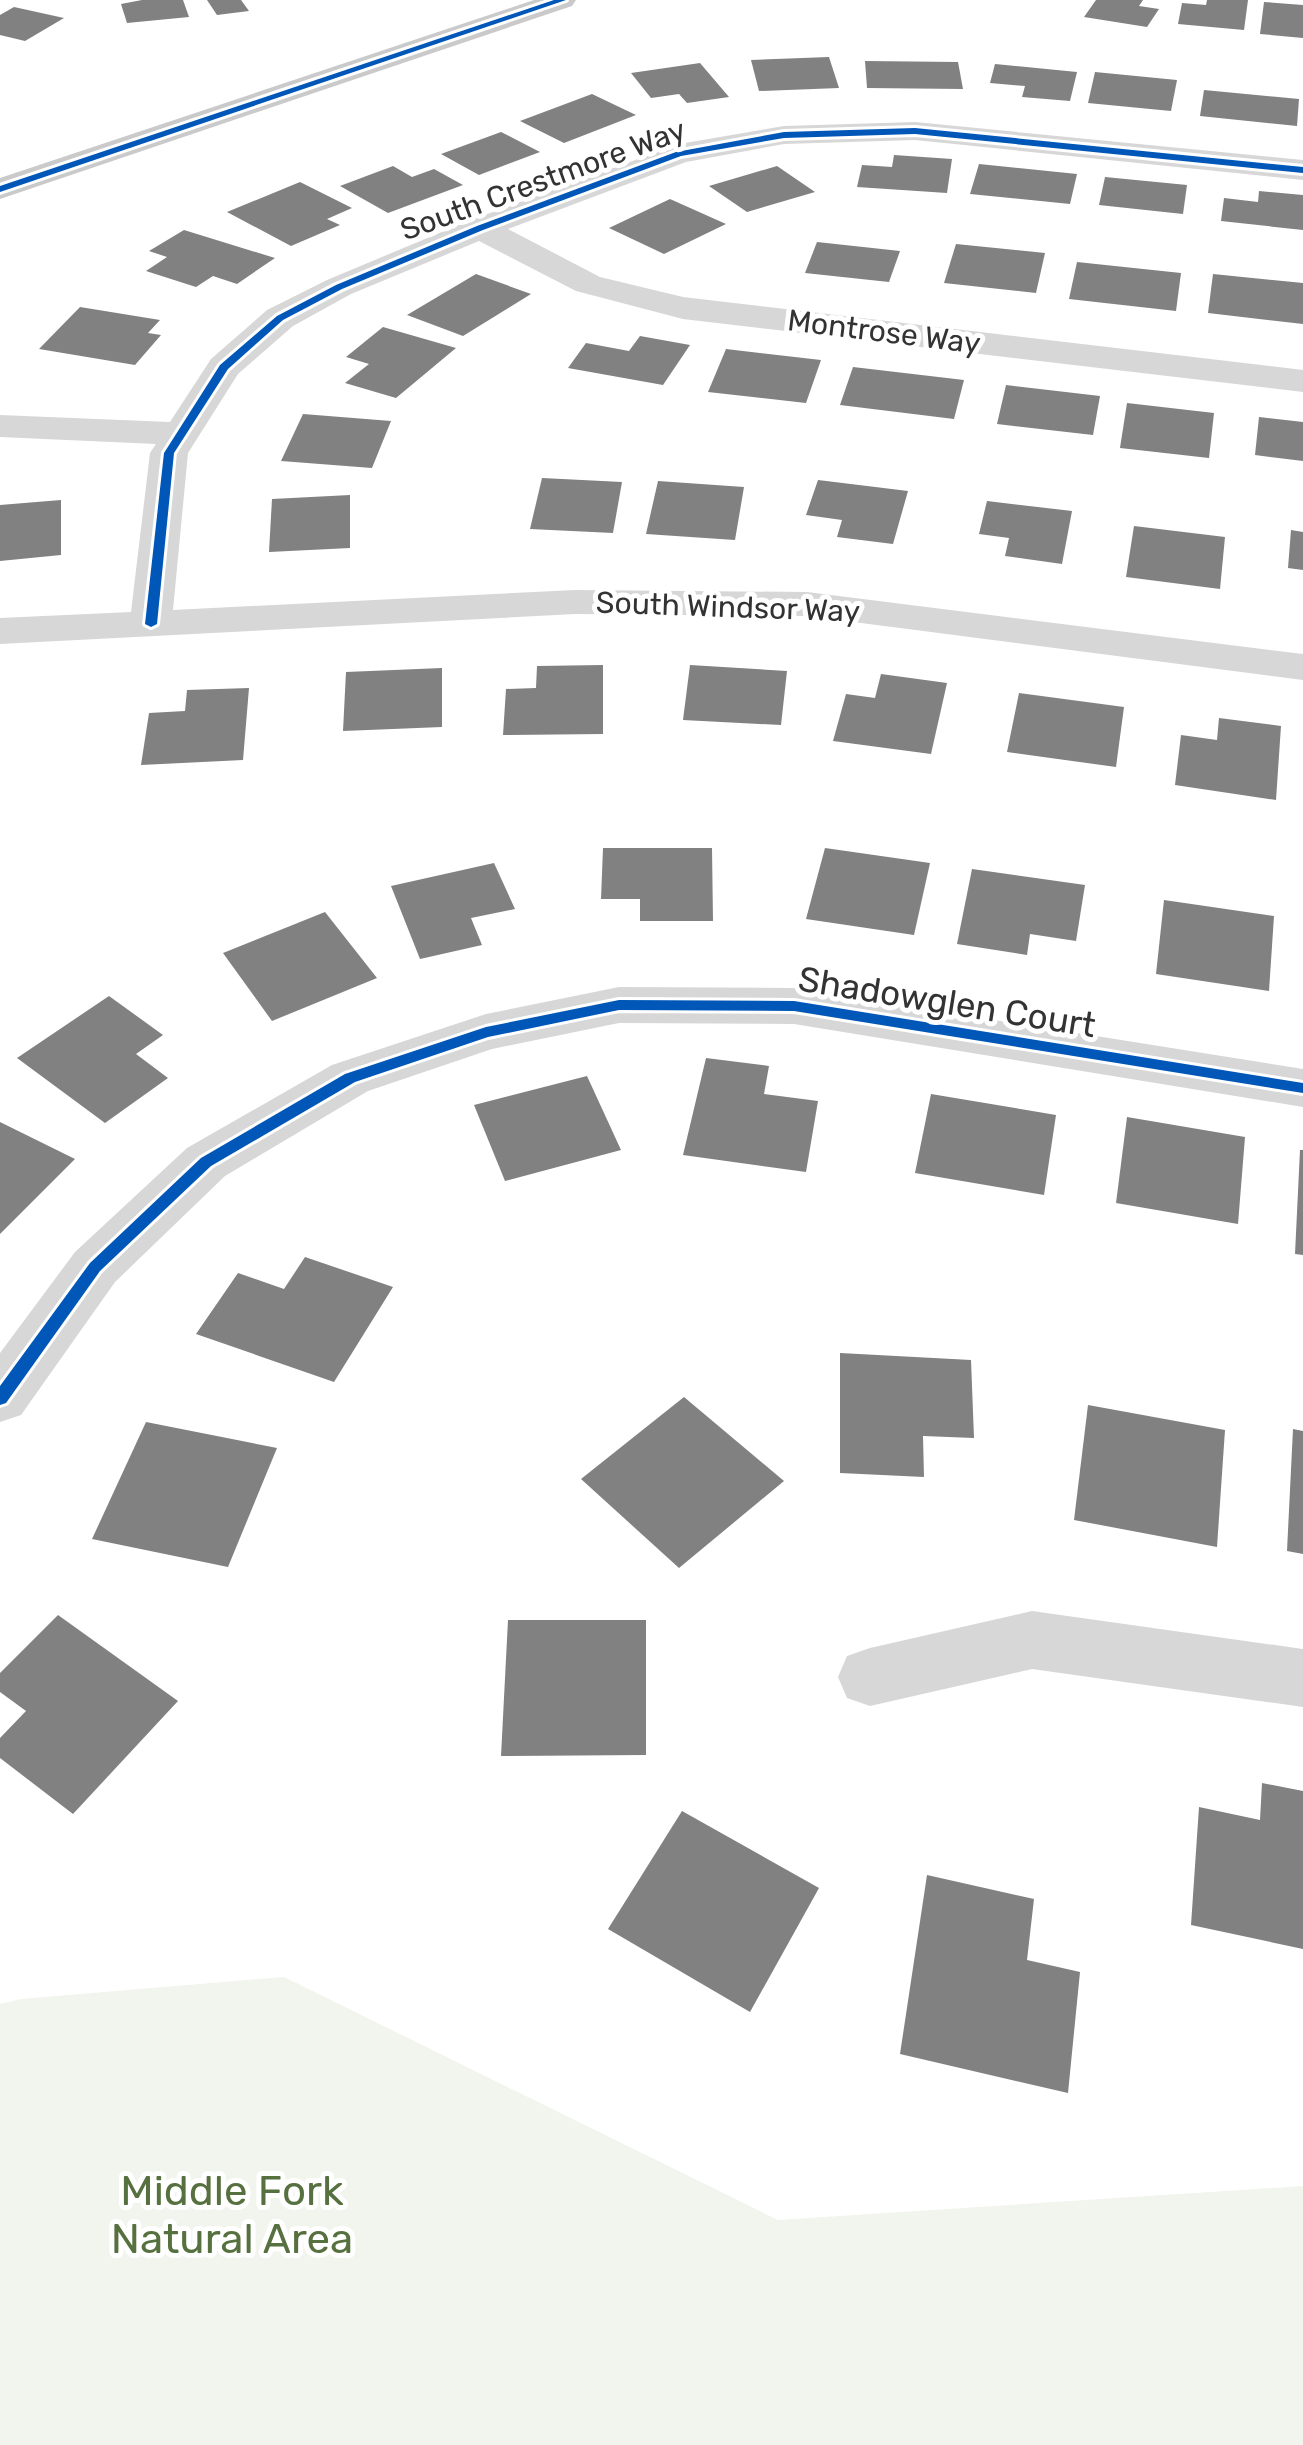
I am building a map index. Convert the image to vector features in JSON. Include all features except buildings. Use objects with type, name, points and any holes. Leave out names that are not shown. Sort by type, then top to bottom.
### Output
[{"type":"main road","points":[[0,189],[562,0]]},
{"type":"street","name":"South Crestmore Way","points":[[151,624],[170,453],[224,368],[280,318],[339,288],[480,228],[680,154],[784,135],[915,131],[1303,170]]},
{"type":"street","name":"Montrose Way","points":[[480,228],[588,284],[682,308],[1303,381]]},
{"type":"street","points":[[0,426],[181,434]]},
{"type":"street","name":"South Windsor Way","points":[[0,631],[575,602],[807,604],[1303,667]]},
{"type":"street","name":"Shadowglen Court","points":[[0,1398],[96,1267],[206,1162],[350,1078],[486,1032],[618,1005],[794,1006],[1303,1088]]},
{"type":"street","points":[[870,1677],[1032,1640],[1303,1678]]},
{"type":"green space","name":"Middle Fork Natural Area","points":[[284,1977],[778,2220],[1303,2186],[1303,2445],[0,2445],[0,2004]]},
{"type":"cycle path","points":[[0,189],[562,0]]},
{"type":"cycle path","points":[[151,624],[169,453],[224,367],[280,318],[339,287],[480,228],[679,154],[784,135],[915,131],[1303,170]]},
{"type":"cycle path","points":[[0,1398],[95,1267],[206,1162],[350,1078],[486,1032],[619,1005],[794,1006],[1303,1088]]}]
